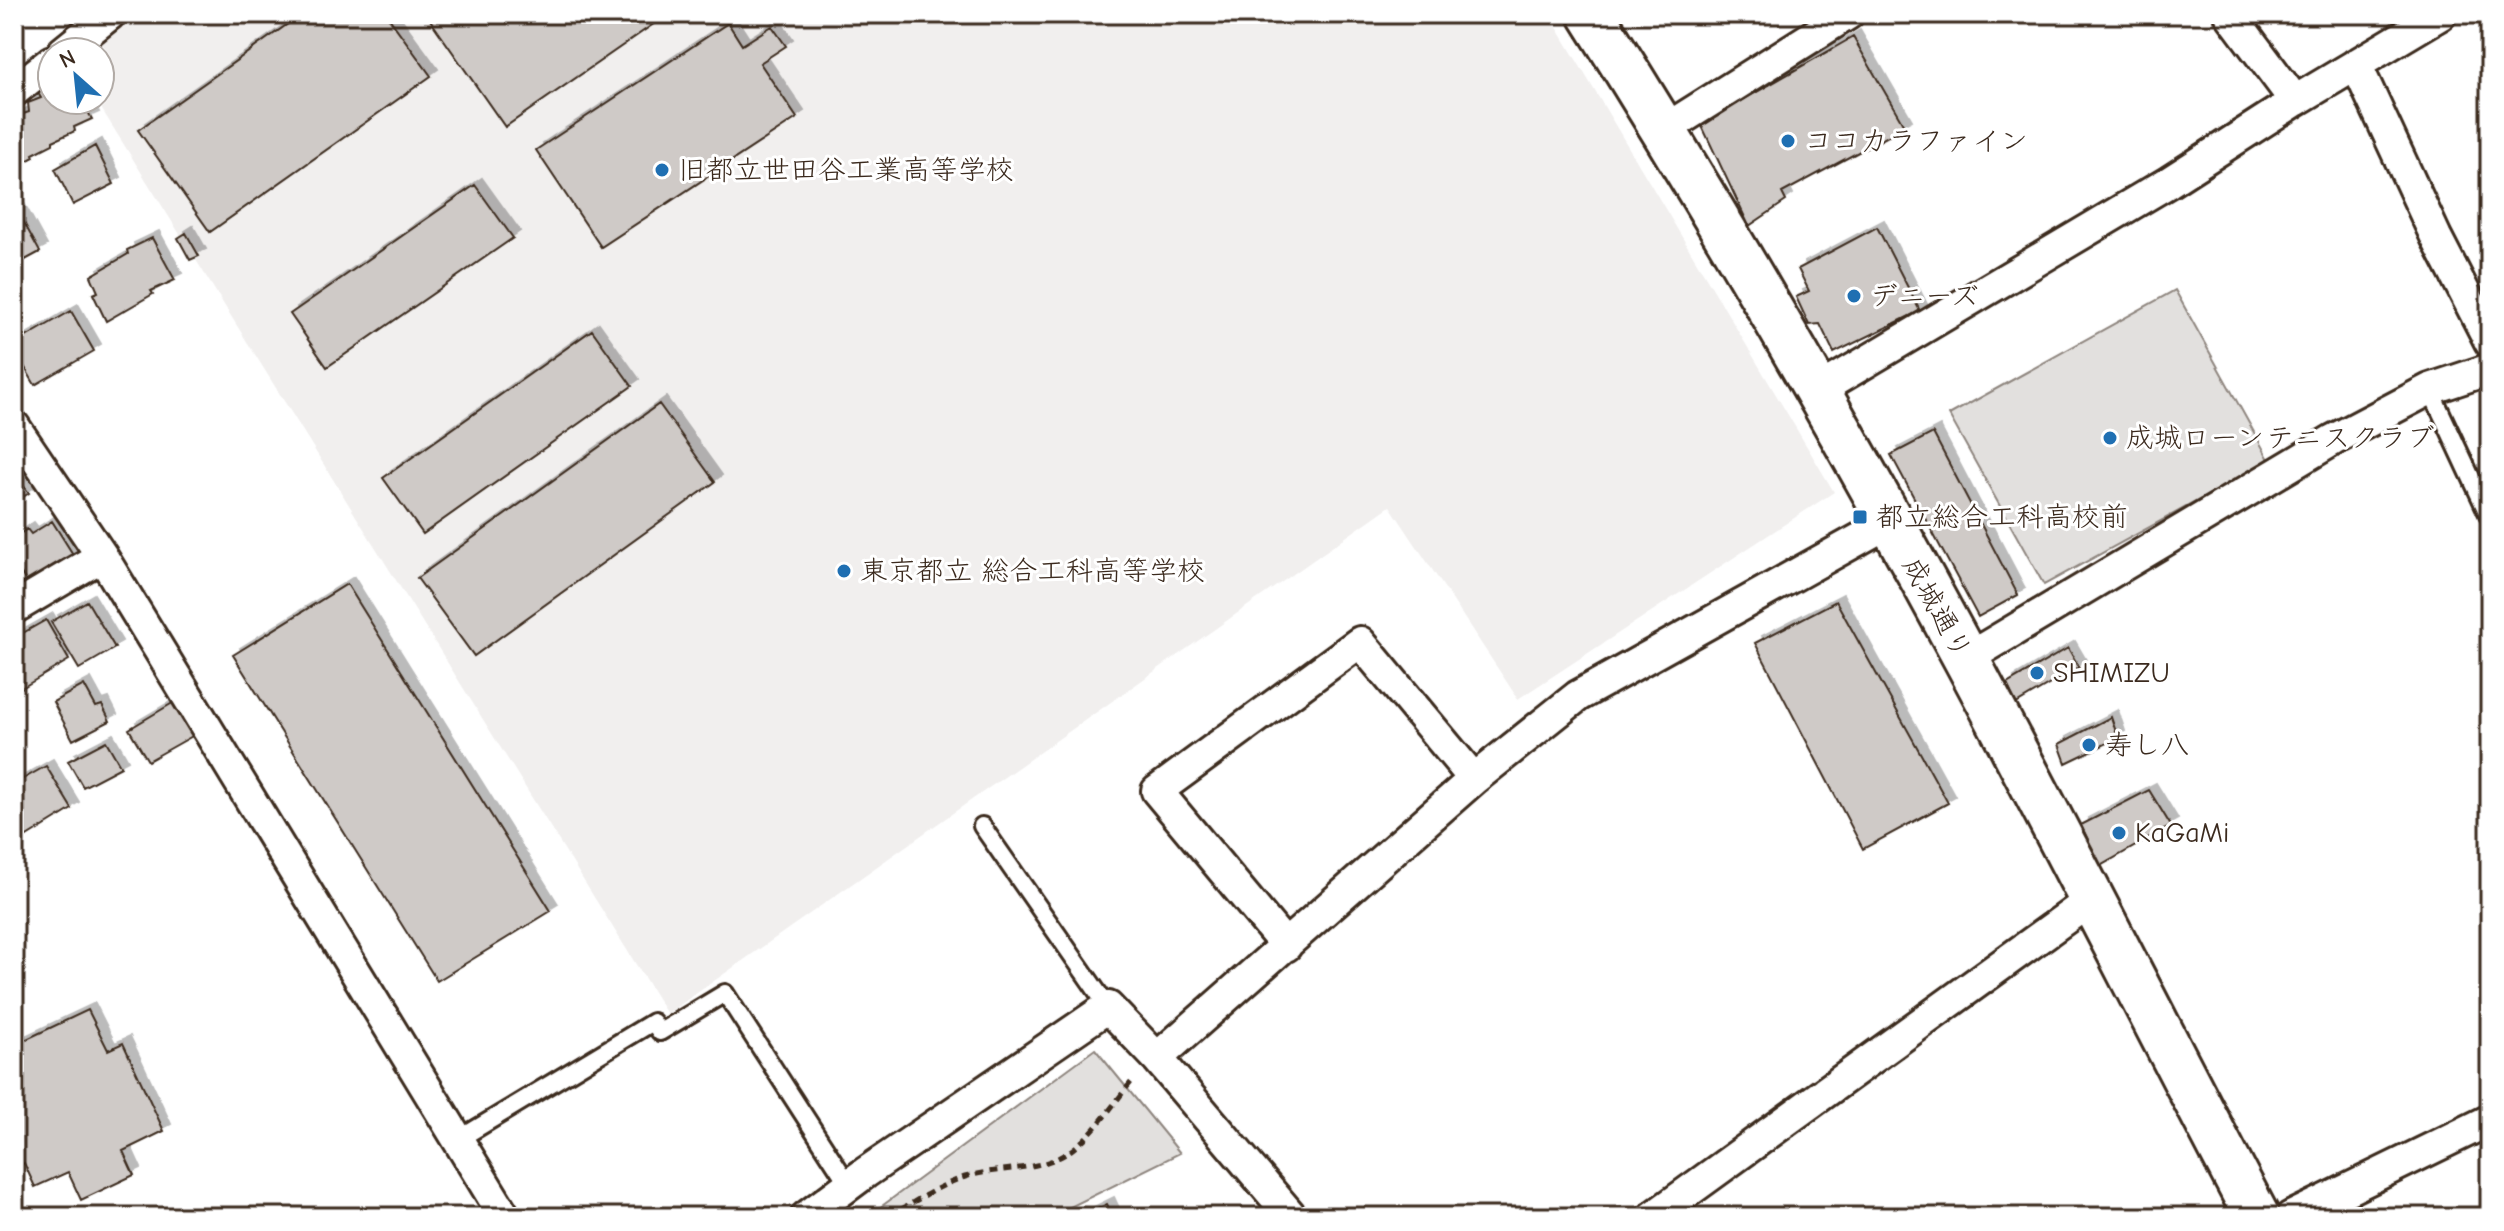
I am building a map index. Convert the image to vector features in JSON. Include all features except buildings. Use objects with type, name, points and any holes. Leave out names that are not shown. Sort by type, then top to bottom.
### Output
[{"type":"street","points":[[83,36],[110,14]]},
{"type":"street","name":"成城通り","points":[[1591,14],[1664,130],[1817,391],[1966,659],[2257,1217]]},
{"type":"street","points":[[1664,130],[1848,14]]},
{"type":"street","points":[[2230,14],[2295,101]]},
{"type":"street","points":[[1817,391],[2169,182],[2295,101],[2441,14]]},
{"type":"street","points":[[2356,64],[2436,237],[2490,342]]},
{"type":"street","points":[[14,91],[36,74]]},
{"type":"street","points":[[1966,659],[2333,440],[2430,389],[2490,369]]},
{"type":"street","points":[[14,426],[102,556],[505,1217]]},
{"type":"street","points":[[1147,1066],[1474,779],[1578,696],[1890,522]]},
{"type":"street","points":[[14,608],[102,556]]},
{"type":"street","points":[[1286,946],[1157,791],[1360,642],[1474,779]]},
{"type":"street","points":[[1653,1217],[2091,900]]},
{"type":"street","points":[[806,1217],[1108,1007],[1147,1066],[1292,1217]]},
{"type":"street","points":[[2291,1217],[2490,1120]]},
{"type":"lane","points":[[2430,389],[2490,518]]},
{"type":"lane","points":[[982,826],[1108,1007]]},
{"type":"lane","points":[[459,1139],[653,1022],[660,1032],[725,993],[849,1185]]},
{"type":"path","points":[[880,1210],[887,1217],[928,1193],[968,1176],[1045,1163],[1069,1152],[1147,1066]]},
{"type":"shaded area","name":"東京都立 総合工科高等学校","points":[[127,14],[1549,14],[1834,492],[1518,699],[1390,506],[667,1014],[106,116],[116,116],[116,36],[96,36]]},
{"type":"shaded area","name":"成城ローンテニスクラブ","points":[[2175,290],[2270,461],[2044,585],[1949,415]]},
{"type":"shaded area","points":[[1095,1049],[1180,1153],[1050,1217],[867,1217]]},
{"type":"place","name":"ココカラファイン","points":[[1788,141]]},
{"type":"place","name":"旧都立世田谷工業高等学校","points":[[662,170]]},
{"type":"place","name":"デニーズ","points":[[1854,296]]},
{"type":"place","name":"成城ローンテニスクラブ","points":[[2110,438]]},
{"type":"place","name":"都立総合工科高校前","points":[[1860,517]]},
{"type":"place","name":"東京都立 総合工科高等学校","points":[[844,571]]},
{"type":"place","name":"SHIMIZU","points":[[2037,673]]},
{"type":"place","name":"寿し八","points":[[2089,745]]},
{"type":"place","name":"KaGaMi","points":[[2119,833]]}]
